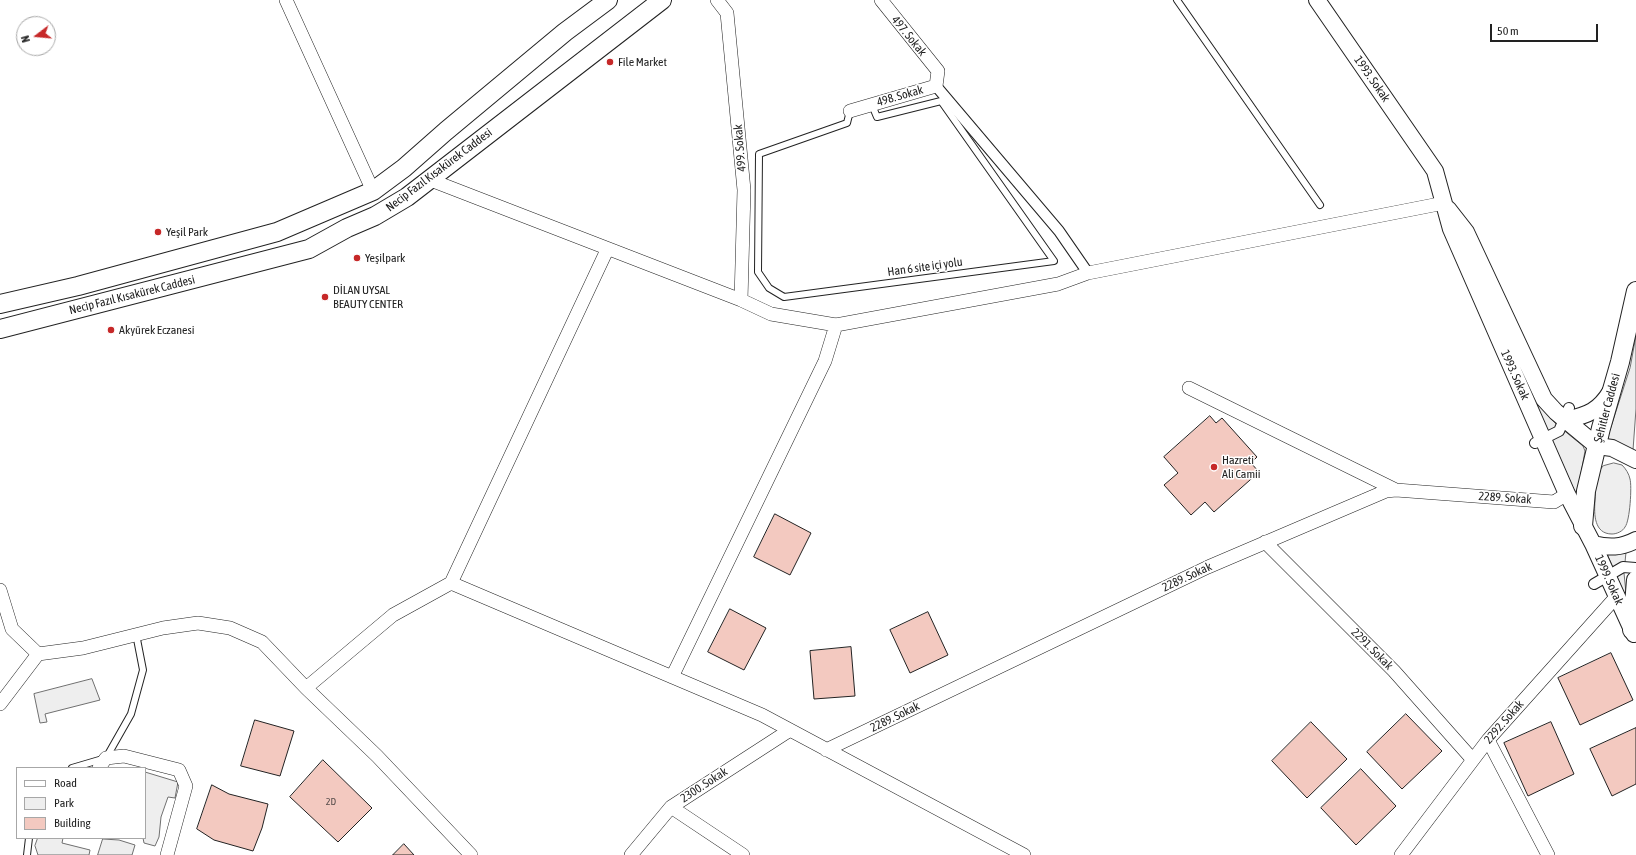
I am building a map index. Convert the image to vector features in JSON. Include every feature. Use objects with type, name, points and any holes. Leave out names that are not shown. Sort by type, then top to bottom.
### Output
[{"type":"main road","name":"Necip Fazıl Kısakürek Caddesi","points":[[0,304],[78,286],[277,232],[373,191],[404,168],[446,131],[554,42],[608,0]]},
{"type":"main road","name":"Necip Fazıl Kısakürek Caddesi","points":[[0,329],[309,249],[347,228],[375,216],[407,197],[428,179],[662,0]]},
{"type":"main road","points":[[404,168],[428,179]]},
{"type":"main road","name":"Şehitler Caddesi","points":[[1583,526],[1586,491],[1636,291]]},
{"type":"main road","points":[[1634,634],[1636,580]]},
{"type":"street","points":[[286,0],[373,191]]},
{"type":"street","name":"499. Sokak","points":[[717,0],[727,13],[743,183],[741,300]]},
{"type":"street","name":"497. Sokak","points":[[881,0],[938,71]]},
{"type":"street","name":"1993. Sokak","points":[[1316,0],[1435,171],[1451,229],[1539,441],[1592,544]]},
{"type":"street","name":"498. Sokak","points":[[850,111],[936,86],[938,71]]},
{"type":"street","points":[[936,86],[1059,231],[1088,273]]},
{"type":"street","points":[[428,179],[607,250],[741,300],[771,314],[836,325],[1058,284],[1088,273],[1444,203]]},
{"type":"street","name":"1993. Sokak","points":[[1444,203],[1466,232],[1544,399],[1556,412],[1566,416],[1597,446]]},
{"type":"street","points":[[306,688],[393,614],[451,583],[607,250]]},
{"type":"street","points":[[672,677],[825,361],[836,325]]},
{"type":"street","points":[[1189,388],[1396,490]]},
{"type":"street","points":[[1539,441],[1559,431],[1566,416],[1586,415],[1597,408],[1606,400],[1612,389]]},
{"type":"street","points":[[1597,446],[1612,448],[1636,460]]},
{"type":"street","name":"2289. Sokak","points":[[826,750],[1208,567],[1386,491],[1396,490],[1554,502],[1567,494]]},
{"type":"street","points":[[1592,544],[1606,547],[1616,547],[1636,540]]},
{"type":"street","name":"2291. Sokak","points":[[1265,542],[1394,671],[1473,760]]},
{"type":"street","name":"1999. Sokak","points":[[1592,544],[1600,580],[1616,597],[1634,634]]},
{"type":"street","points":[[1600,580],[1623,567],[1636,568]]},
{"type":"street","points":[[451,583],[762,715],[1024,855]]},
{"type":"street","points":[[0,590],[12,629],[38,654]]},
{"type":"street","name":"2292. Sokak","points":[[1401,855],[1488,740],[1616,597]]},
{"type":"street","points":[[0,704],[38,654],[83,648],[163,628],[198,623],[230,628],[262,642],[306,688],[377,756],[470,855]]},
{"type":"street","name":"2300. Sokak","points":[[631,855],[671,807],[790,730]]},
{"type":"street","points":[[1488,740],[1548,855]]},
{"type":"street","points":[[103,763],[124,756],[180,770],[186,786],[167,855]]},
{"type":"street","points":[[671,807],[743,855]]},
{"type":"lane","points":[[1177,0],[1320,205]]},
{"type":"lane","name":"Han 6 site içi yolu","points":[[850,111],[847,123],[759,154],[758,272],[769,288],[784,297],[1054,260],[941,101],[877,117],[872,105]]},
{"type":"lane","points":[[78,767],[103,763],[131,714],[143,670],[136,634]]},
{"type":"lane","points":[[27,855],[29,839]]},
{"type":"green space","points":[[1455,224],[1537,403],[1556,424],[1583,446],[1585,451],[1577,496]]},
{"type":"green space","points":[[1636,336],[1636,409],[1633,450],[1607,439],[1630,368]]},
{"type":"green space","points":[[1614,463],[1622,465],[1628,473],[1631,483],[1631,496],[1627,524],[1621,531],[1612,534],[1602,531],[1598,527],[1595,517],[1595,506],[1596,482],[1598,474],[1603,466]]},
{"type":"green space","points":[[1626,552],[1624,573],[1626,593],[1624,593],[1607,554]]},
{"type":"green space","points":[[92,679],[100,700],[45,714],[47,722],[40,723],[34,694]]},
{"type":"green space","points":[[146,772],[178,782],[175,798],[168,797],[161,817],[159,837],[155,846],[144,843],[143,839],[146,839]]},
{"type":"green space","points":[[38,839],[63,839],[62,843],[90,850],[89,855],[38,855],[35,846]]},
{"type":"green space","points":[[103,839],[119,840],[135,845],[132,855],[98,855]]},
{"type":"building","name":"Hazreti Ali Camii","points":[[1210,416],[1216,423],[1222,418],[1257,457],[1251,463],[1259,472],[1214,512],[1205,502],[1191,515],[1164,485],[1178,473],[1164,457]]},
{"type":"building","points":[[775,514],[811,533],[790,575],[754,557]]},
{"type":"building","points":[[730,609],[766,628],[744,670],[708,652]]},
{"type":"building","points":[[928,612],[948,655],[910,673],[890,630]]},
{"type":"building","points":[[851,647],[855,696],[814,699],[810,651]]},
{"type":"building","points":[[1611,653],[1633,700],[1580,725],[1558,678]]},
{"type":"building","points":[[1406,714],[1442,751],[1402,789],[1367,752]]},
{"type":"building","points":[[255,720],[294,731],[280,776],[241,766]]},
{"type":"building","points":[[1311,722],[1347,759],[1307,798],[1272,761]]},
{"type":"building","points":[[1551,722],[1574,774],[1528,796],[1504,743]]},
{"type":"building","points":[[1636,728],[1636,784],[1612,796],[1590,749]]},
{"type":"building","points":[[323,760],[372,808],[338,842],[290,797]]},
{"type":"building","points":[[1361,769],[1396,806],[1356,845],[1321,808]]},
{"type":"building","points":[[212,785],[229,794],[268,804],[262,828],[253,851],[214,840],[197,829]]},
{"type":"building","points":[[404,844],[414,855],[393,855]]},
{"type":"place","name":"File Market","points":[[610,62]]},
{"type":"place","name":"Yeşil Park","points":[[158,232]]},
{"type":"place","name":"Yeşilpark","points":[[357,258]]},
{"type":"place","name":"DİLAN UYSAL BEAUTY CENTER","points":[[325,297]]},
{"type":"place","name":"Akyürek Eczanesi","points":[[111,330]]},
{"type":"place","name":"Hazreti Ali Camii","points":[[1214,467]]}]
